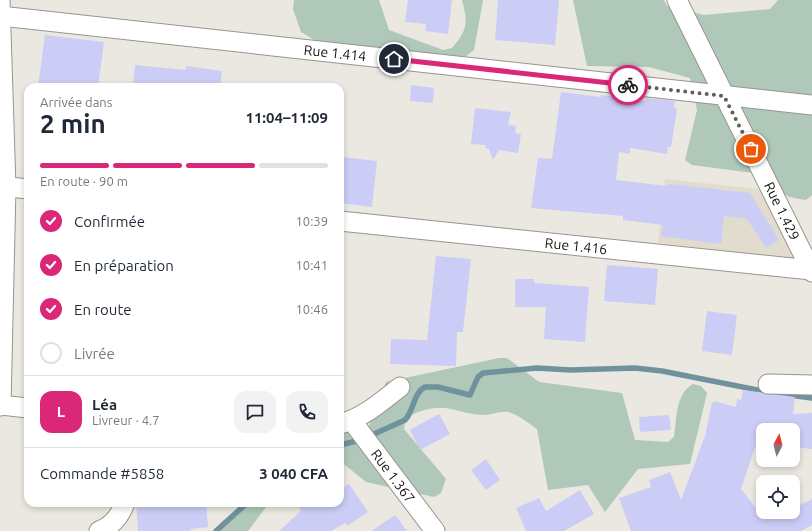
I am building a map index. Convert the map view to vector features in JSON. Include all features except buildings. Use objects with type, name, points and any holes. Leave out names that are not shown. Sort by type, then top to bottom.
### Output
[{"type":"street","points":[[0,0],[3,186],[1,405],[24,408]]},
{"type":"street","name":"Rue 1.429","points":[[677,0],[812,271]]},
{"type":"street","name":"Rue 1.414","points":[[0,16],[812,105]]},
{"type":"street","points":[[3,186],[24,189]]},
{"type":"street","name":"Rue 1.416","points":[[344,221],[812,271]]},
{"type":"street","points":[[768,384],[812,385]]},
{"type":"street","points":[[346,422],[375,407],[400,387]]},
{"type":"street","name":"Rue 1.367","points":[[346,422],[435,531]]},
{"type":"street","points":[[102,530],[120,516],[124,507]]},
{"type":"shaded area","points":[[665,179],[759,189],[792,248],[796,261],[746,253],[658,243]]},
{"type":"green space","points":[[294,0],[379,0],[389,30],[443,50],[452,48],[464,31],[466,20],[462,0],[483,0],[474,50],[461,60],[316,41],[301,32],[293,9]]},
{"type":"green space","points":[[573,0],[664,0],[667,6],[704,15],[770,9],[778,0],[812,0],[812,195],[806,200],[789,197],[753,173],[692,165],[685,160],[697,110],[690,78],[649,67],[587,66]]},
{"type":"green space","points":[[499,358],[507,358],[539,382],[622,393],[635,440],[668,442],[674,437],[680,400],[687,388],[693,384],[701,386],[707,393],[690,464],[638,469],[605,512],[588,485],[548,490],[537,429],[523,419],[508,412],[484,415],[439,408],[421,411],[411,415],[407,419],[404,429],[446,479],[441,493],[434,497],[366,482],[344,464],[344,433],[369,426],[386,382]]},
{"type":"green space","points":[[243,507],[266,507],[248,531],[218,531]]},
{"type":"waterway","points":[[344,444],[361,440],[405,420],[418,393],[425,387],[438,387],[470,395],[478,377],[483,373],[537,368],[570,370],[635,368],[662,371],[773,393],[812,398]]},
{"type":"waterway","points":[[216,531],[243,507]]},
{"type":"way so far","points":[[628,85],[724,96],[751,149]]},
{"type":"route","points":[[394,59],[628,85]]}]
